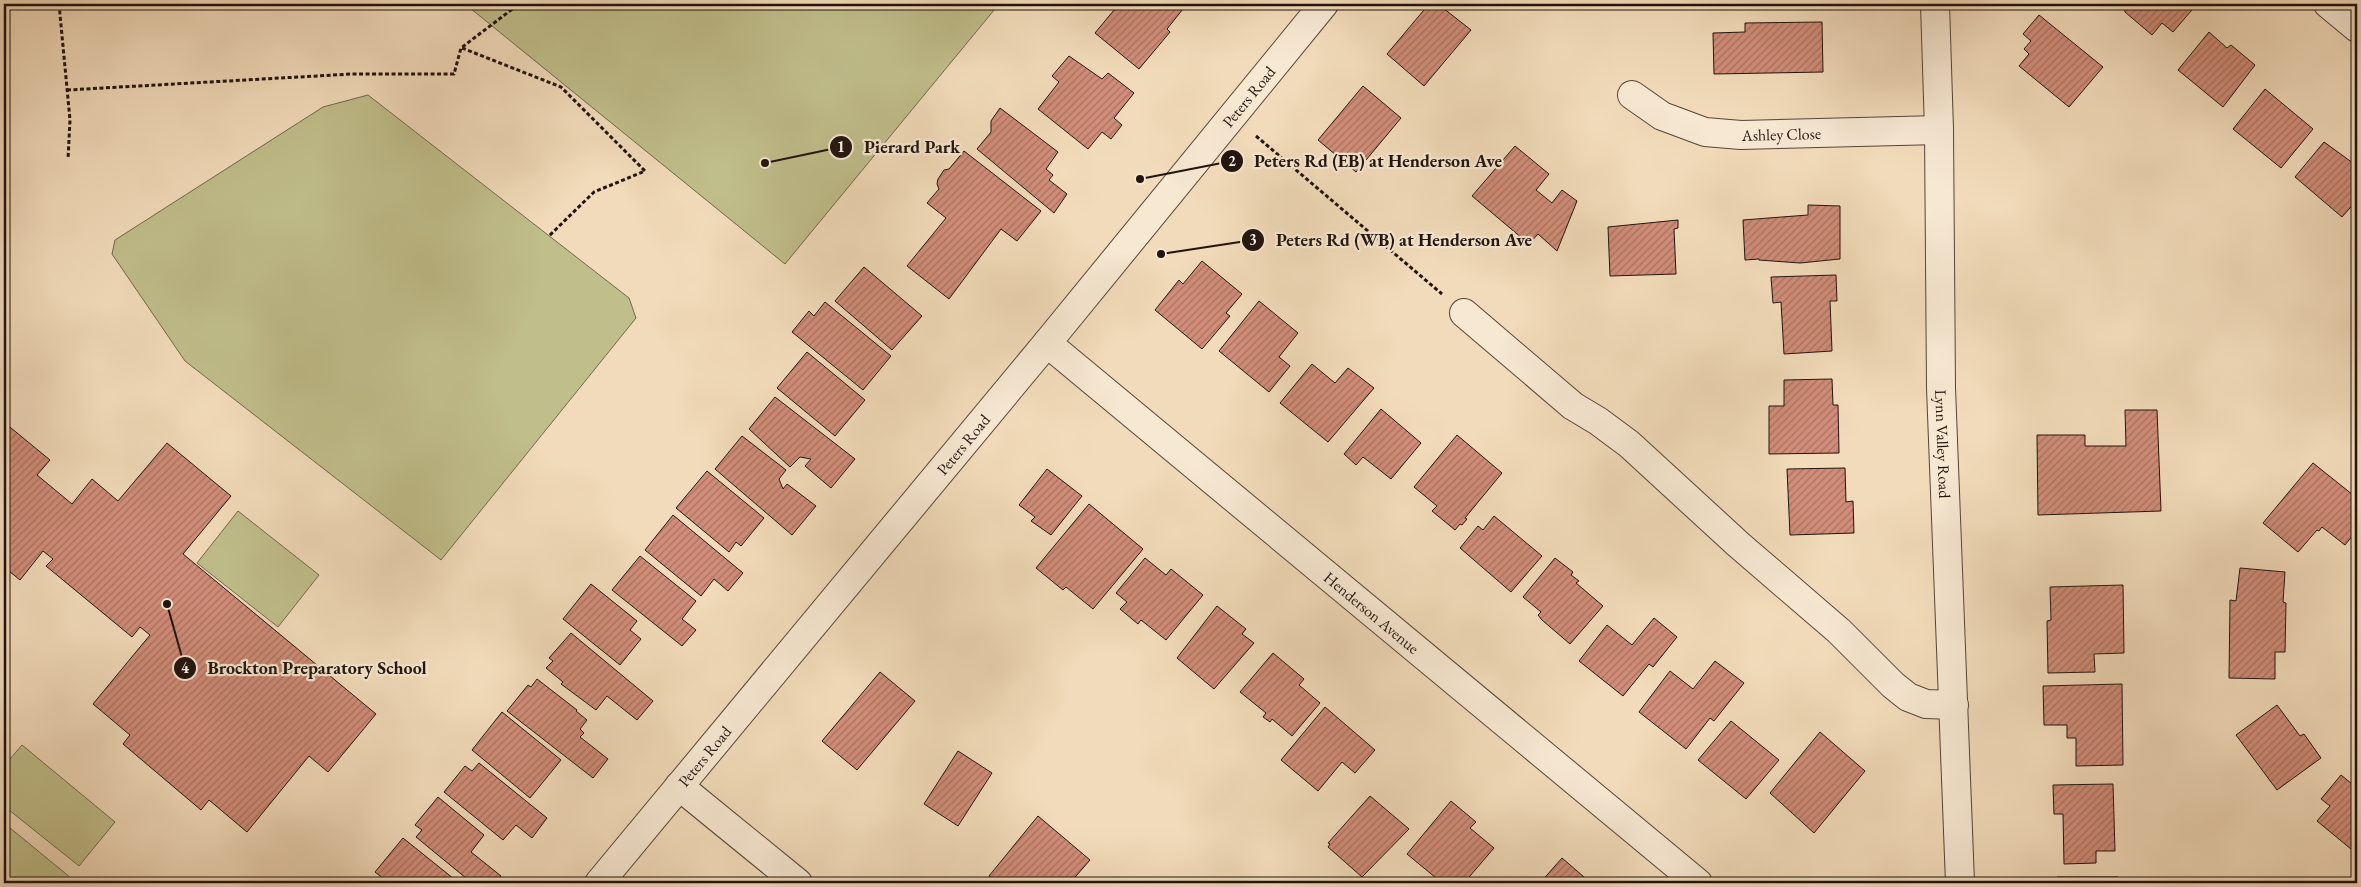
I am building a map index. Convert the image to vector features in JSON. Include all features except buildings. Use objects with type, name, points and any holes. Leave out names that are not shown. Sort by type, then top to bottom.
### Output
[{"type":"street","name":"Peters Road","points":[[599,883],[1047,343],[1324,4]]},
{"type":"street","name":"Lynn Valley Road","points":[[1935,4],[1939,130],[1941,388],[1960,883]]},
{"type":"street","points":[[2328,4],[2357,28]]},
{"type":"street","name":"Ashley Close","points":[[1632,95],[1662,116],[1705,132],[1741,135],[1939,130]]},
{"type":"street","points":[[1464,313],[1573,406],[1598,421],[1629,444],[1739,545],[1839,632],[1893,685],[1908,697],[1926,704],[1954,705]]},
{"type":"street","name":"Henderson Avenue","points":[[1047,343],[1698,883]]},
{"type":"street","points":[[679,786],[798,883]]},
{"type":"path","points":[[59,4],[70,120],[68,159]]},
{"type":"path","points":[[67,90],[352,74],[454,74],[461,48],[519,4]]},
{"type":"path","points":[[461,48],[561,87],[645,170],[594,192],[549,236]]},
{"type":"path","points":[[1233,116],[1464,313]]},
{"type":"shaded area","points":[[465,4],[999,4],[785,264]]},
{"type":"shaded area","points":[[368,95],[629,298],[636,318],[441,560],[185,361],[112,254],[115,240],[323,107]]},
{"type":"shaded area","points":[[238,511],[319,575],[278,627],[197,563]]},
{"type":"shaded area","points":[[22,745],[115,822],[79,866],[4,806],[4,766]]},
{"type":"shaded area","points":[[4,823],[71,878],[67,883],[4,883]]},
{"type":"place","name":"Pierard Park","points":[[765,163]]},
{"type":"place","name":"Peters Rd (EB) at Henderson Ave","points":[[1140,179]]},
{"type":"place","name":"Peters Rd (WB) at Henderson Ave","points":[[1161,254]]},
{"type":"place","name":"Brockton Preparatory School","points":[[167,604]]}]
